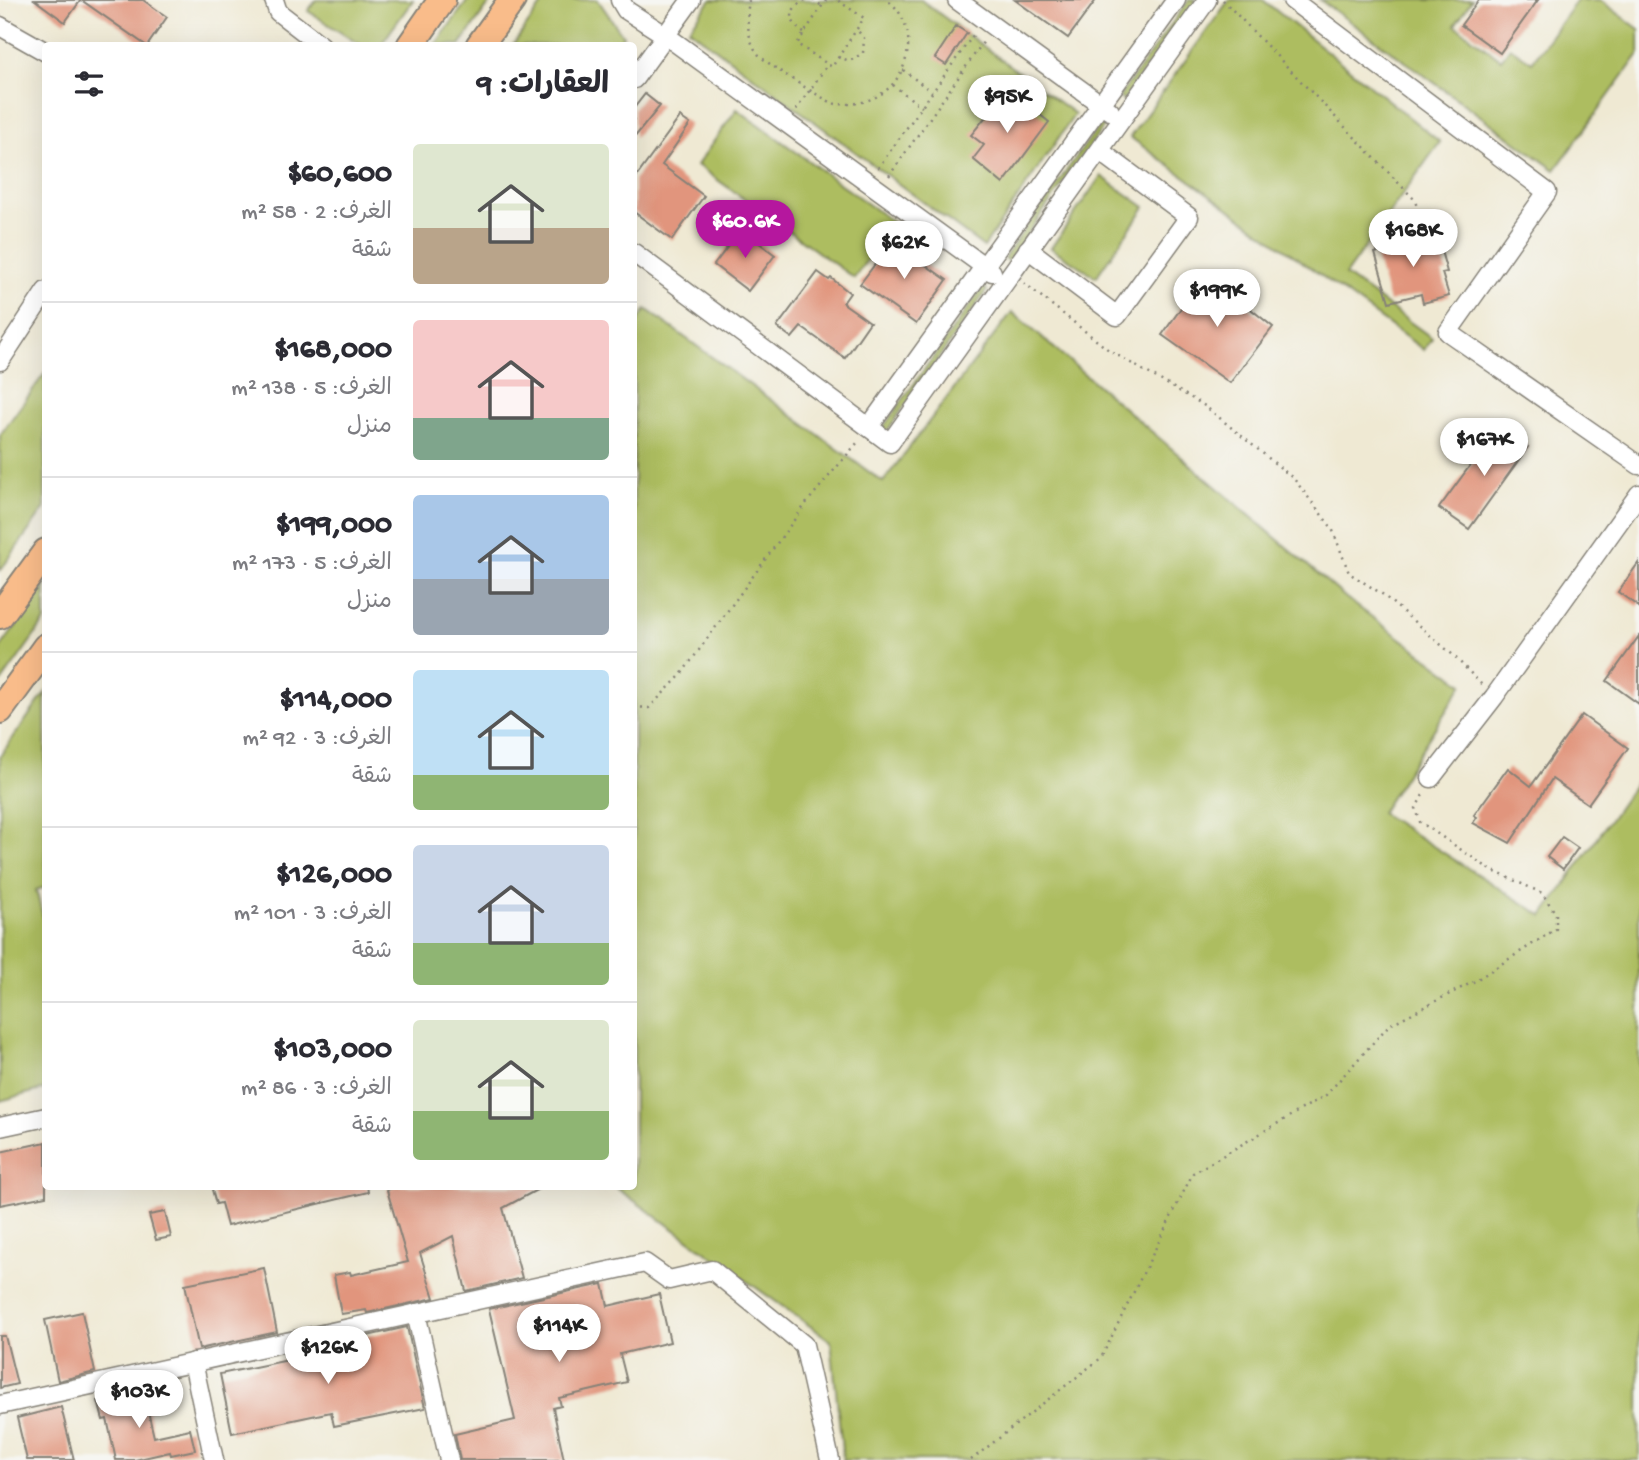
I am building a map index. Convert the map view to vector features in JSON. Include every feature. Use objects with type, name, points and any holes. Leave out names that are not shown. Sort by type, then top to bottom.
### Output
[{"type":"highway","points":[[413,42],[443,0]]},
{"type":"highway","points":[[482,42],[512,0]]},
{"type":"highway","points":[[0,615],[42,557]]},
{"type":"highway","points":[[0,710],[42,652]]},
{"type":"street","points":[[274,0],[278,12],[317,42]]},
{"type":"street","points":[[620,0],[626,10],[665,35],[984,267],[1007,277]]},
{"type":"street","points":[[637,75],[691,0]]},
{"type":"street","points":[[957,0],[1122,120]]},
{"type":"street","points":[[869,427],[1176,0]]},
{"type":"street","points":[[637,255],[890,443],[1207,0]]},
{"type":"street","points":[[1292,0],[1546,192],[1448,332],[1639,465]]},
{"type":"street","points":[[0,26],[42,50]]},
{"type":"street","points":[[1028,249],[1117,316],[1189,217],[1100,150]]},
{"type":"street","points":[[0,361],[42,298]]},
{"type":"street","points":[[1431,778],[1494,697],[1639,494]]},
{"type":"street","points":[[0,1127],[42,1118]]},
{"type":"street","points":[[0,1405],[645,1263],[669,1280],[712,1270],[804,1345],[831,1460]]},
{"type":"street","points":[[416,1313],[449,1460]]},
{"type":"street","points":[[194,1362],[214,1460]]},
{"type":"path","points":[[749,0],[747,19],[759,55],[835,104],[872,100],[893,85],[903,70],[907,60],[907,32],[893,4],[887,0]]},
{"type":"path","points":[[804,0],[794,7],[791,17],[795,28],[804,33]]},
{"type":"path","points":[[813,0],[822,6]]},
{"type":"path","points":[[826,0],[797,44],[832,67],[864,18],[837,0]]},
{"type":"path","points":[[1223,0],[1413,198],[1421,214]]},
{"type":"path","points":[[873,186],[932,92],[989,23]]},
{"type":"path","points":[[873,186],[989,23]]},
{"type":"path","points":[[838,57],[850,61],[863,53],[864,38],[857,30]]},
{"type":"path","points":[[787,123],[828,64]]},
{"type":"path","points":[[903,70],[932,92]]},
{"type":"path","points":[[893,85],[922,107]]},
{"type":"path","points":[[1007,277],[1110,351],[1205,406],[1294,479],[1332,528],[1349,573],[1382,594],[1443,646],[1494,697]]},
{"type":"path","points":[[637,707],[649,708],[680,676],[808,501],[869,427]]},
{"type":"path","points":[[971,1460],[1101,1357],[1193,1174],[1326,1095],[1389,1026],[1473,982],[1556,929],[1556,914],[1542,893],[1491,870],[1420,822],[1416,808],[1431,778]]},
{"type":"green space","points":[[316,0],[413,0],[383,42],[355,42],[308,11]]},
{"type":"green space","points":[[468,0],[492,0],[462,42],[437,42]]},
{"type":"green space","points":[[545,0],[598,0],[623,36],[618,42],[515,42]]},
{"type":"green space","points":[[711,0],[921,0],[1075,114],[984,247],[689,29]]},
{"type":"green space","points":[[1189,0],[1196,0],[1123,100],[1119,97]]},
{"type":"green space","points":[[1229,0],[1263,0],[1440,142],[1345,275],[1432,338],[1424,350],[1130,137]]},
{"type":"green space","points":[[1320,0],[1472,0],[1455,25],[1501,59],[1510,47],[1532,62],[1577,0],[1600,0],[1639,29],[1639,54],[1555,170]]},
{"type":"green space","points":[[737,109],[894,223],[854,278],[697,165]]},
{"type":"green space","points":[[1100,124],[1104,126],[1008,261],[1004,258]]},
{"type":"green space","points":[[1101,176],[1145,207],[1096,277],[1051,248]]},
{"type":"green space","points":[[983,287],[987,290],[886,432],[882,429]]},
{"type":"green space","points":[[646,309],[883,482],[1012,312],[1346,598],[1463,684],[1381,813],[1543,916],[1639,778],[1639,1460],[843,1460],[831,1341],[619,1190],[637,1190],[637,322]]},
{"type":"green space","points":[[42,377],[42,512],[0,571],[0,435]]},
{"type":"green space","points":[[42,590],[42,625],[0,684],[0,648]]},
{"type":"green space","points":[[42,697],[42,888],[36,890],[42,913],[42,1090],[0,1101],[0,756]]},
{"type":"building","points":[[35,0],[81,0],[65,22]]},
{"type":"building","points":[[81,0],[143,0],[167,17],[150,42],[141,42]]},
{"type":"building","points":[[1015,0],[1096,0],[1068,38]]},
{"type":"building","points":[[1479,0],[1538,0],[1500,53],[1461,25]]},
{"type":"building","points":[[956,26],[967,33],[946,65],[935,58]]},
{"type":"building","points":[[1008,89],[1049,122],[1003,184],[973,159],[984,145],[971,135]]},
{"type":"building","points":[[645,94],[660,106],[637,134],[637,104]]},
{"type":"building","points":[[680,117],[690,124],[662,165],[704,196],[672,240],[637,214],[637,176]]},
{"type":"building","points":[[1427,228],[1434,253],[1441,251],[1447,272],[1442,273],[1449,296],[1423,303],[1421,294],[1389,302],[1375,253],[1404,245],[1401,235]]},
{"type":"building","points":[[741,229],[775,255],[748,291],[714,265]]},
{"type":"building","points":[[898,234],[912,245],[907,252],[947,280],[916,324],[860,284]]},
{"type":"building","points":[[818,272],[829,280],[831,278],[850,293],[843,303],[870,322],[845,358],[801,327],[792,338],[777,327]]},
{"type":"building","points":[[1206,273],[1273,327],[1230,383],[1162,335]]},
{"type":"building","points":[[1499,426],[1528,447],[1469,529],[1439,508]]},
{"type":"building","points":[[1639,562],[1639,607],[1618,592]]},
{"type":"building","points":[[1639,636],[1639,704],[1607,681]]},
{"type":"building","points":[[1582,715],[1628,748],[1588,804],[1552,779],[1510,843],[1473,823],[1477,817],[1474,815],[1508,768],[1531,786]]},
{"type":"building","points":[[1562,837],[1578,848],[1563,869],[1547,857]]},
{"type":"building","points":[[42,1143],[42,1190],[46,1190],[46,1196],[0,1205],[0,1152]]},
{"type":"building","points":[[212,1190],[368,1192],[227,1226],[221,1203],[216,1204]]},
{"type":"building","points":[[387,1190],[537,1190],[503,1208],[522,1278],[466,1291],[453,1236],[420,1253],[434,1298],[367,1313],[366,1310],[341,1314],[334,1275],[350,1272],[351,1275],[408,1262]]},
{"type":"building","points":[[165,1212],[171,1237],[156,1240],[149,1215]]},
{"type":"building","points":[[264,1268],[277,1332],[199,1349],[185,1284]]},
{"type":"building","points":[[603,1284],[608,1306],[659,1294],[670,1342],[620,1354],[627,1382],[559,1398],[561,1406],[553,1408],[564,1460],[460,1460],[455,1434],[515,1420],[489,1309]]},
{"type":"building","points":[[82,1312],[95,1372],[58,1381],[45,1320]]},
{"type":"building","points":[[407,1327],[425,1408],[334,1426],[331,1412],[232,1433],[220,1374],[313,1355],[314,1359],[366,1350],[363,1337]]},
{"type":"building","points":[[0,1336],[5,1336],[17,1384],[0,1388]]},
{"type":"building","points":[[143,1390],[154,1437],[190,1429],[195,1450],[171,1455],[170,1452],[135,1460],[116,1460],[107,1419],[103,1420],[98,1401]]},
{"type":"building","points":[[61,1407],[74,1460],[27,1460],[17,1418]]}]
